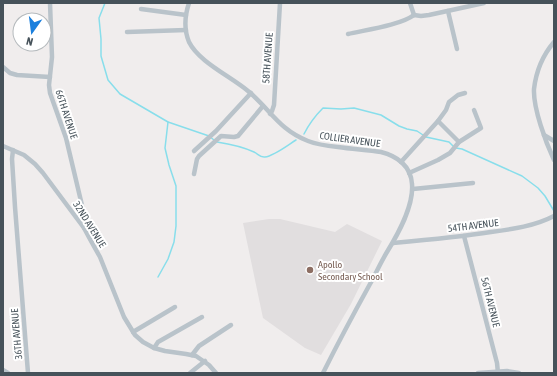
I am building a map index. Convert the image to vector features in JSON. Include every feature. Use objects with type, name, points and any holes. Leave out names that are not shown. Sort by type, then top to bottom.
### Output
[{"type":"street","name":"66TH AVENUE","points":[[50,3],[52,57],[50,93],[66,138],[85,218],[84,228]]},
{"type":"street","name":"COLLIER AVENUE","points":[[189,3],[186,15],[186,30],[189,42],[195,51],[251,93],[280,124],[289,131],[309,141],[328,146],[391,154],[401,162],[412,178],[413,189],[411,200],[402,226],[323,373]]},
{"type":"street","name":"58TH AVENUE","points":[[270,114],[274,105],[280,3]]},
{"type":"street","points":[[410,3],[414,15]]},
{"type":"street","points":[[348,34],[396,23],[414,15],[429,15],[484,3]]},
{"type":"street","points":[[141,9],[186,15]]},
{"type":"street","points":[[448,11],[457,49]]},
{"type":"street","points":[[127,32],[186,30]]},
{"type":"street","points":[[553,45],[541,63],[534,90],[536,106],[544,136],[554,160]]},
{"type":"street","points":[[3,67],[10,73],[17,75],[50,77]]},
{"type":"street","points":[[194,151],[212,135],[251,93]]},
{"type":"street","points":[[401,162],[438,121],[446,110],[449,102],[458,95],[465,93]]},
{"type":"street","points":[[194,174],[199,156],[223,135],[234,137],[238,136],[263,106]]},
{"type":"street","points":[[409,173],[450,153],[459,142],[481,128],[474,110]]},
{"type":"street","points":[[438,121],[459,142]]},
{"type":"street","points":[[544,136],[554,141]]},
{"type":"street","name":"32ND AVENUE","points":[[3,146],[24,155],[36,164],[84,228],[100,257],[124,317],[133,332],[143,342],[154,348],[192,355],[205,361],[216,373]]},
{"type":"street","name":"36TH AVENUE","points":[[13,150],[12,159],[15,207],[28,373]]},
{"type":"street","points":[[413,189],[473,183]]},
{"type":"street","name":"54TH AVENUE","points":[[393,243],[464,236],[518,228],[542,222],[552,217]]},
{"type":"street","name":"56TH AVENUE","points":[[464,236],[497,363],[498,372]]},
{"type":"street","points":[[133,332],[175,307]]},
{"type":"street","points":[[154,348],[158,342],[202,317]]},
{"type":"street","points":[[192,355],[199,346],[231,325]]},
{"type":"street","points":[[190,373],[205,361]]},
{"type":"street","points":[[3,370],[8,373]]},
{"type":"street","points":[[478,373],[507,371],[519,373]]},
{"type":"shaded area","name":"Apollo Secondary School","points":[[280,219],[335,232],[347,224],[382,241],[351,304],[321,355],[305,348],[263,318],[243,223]]},
{"type":"waterway","points":[[105,3],[99,18],[101,56],[108,80],[120,94],[168,122],[209,136],[214,140]]},
{"type":"waterway","points":[[304,134],[312,120],[323,108],[354,108],[381,115],[399,126],[417,131],[426,137],[449,142],[453,146]]},
{"type":"waterway","points":[[158,277],[168,259],[174,242],[176,226],[176,186],[165,148],[168,122]]},
{"type":"waterway","points":[[217,142],[245,149],[264,157],[277,152],[296,140]]},
{"type":"waterway","points":[[456,148],[462,149],[522,176],[538,188],[545,196],[554,211],[554,215]]},
{"type":"place","name":"Apollo Secondary School","points":[[310,270]]}]
